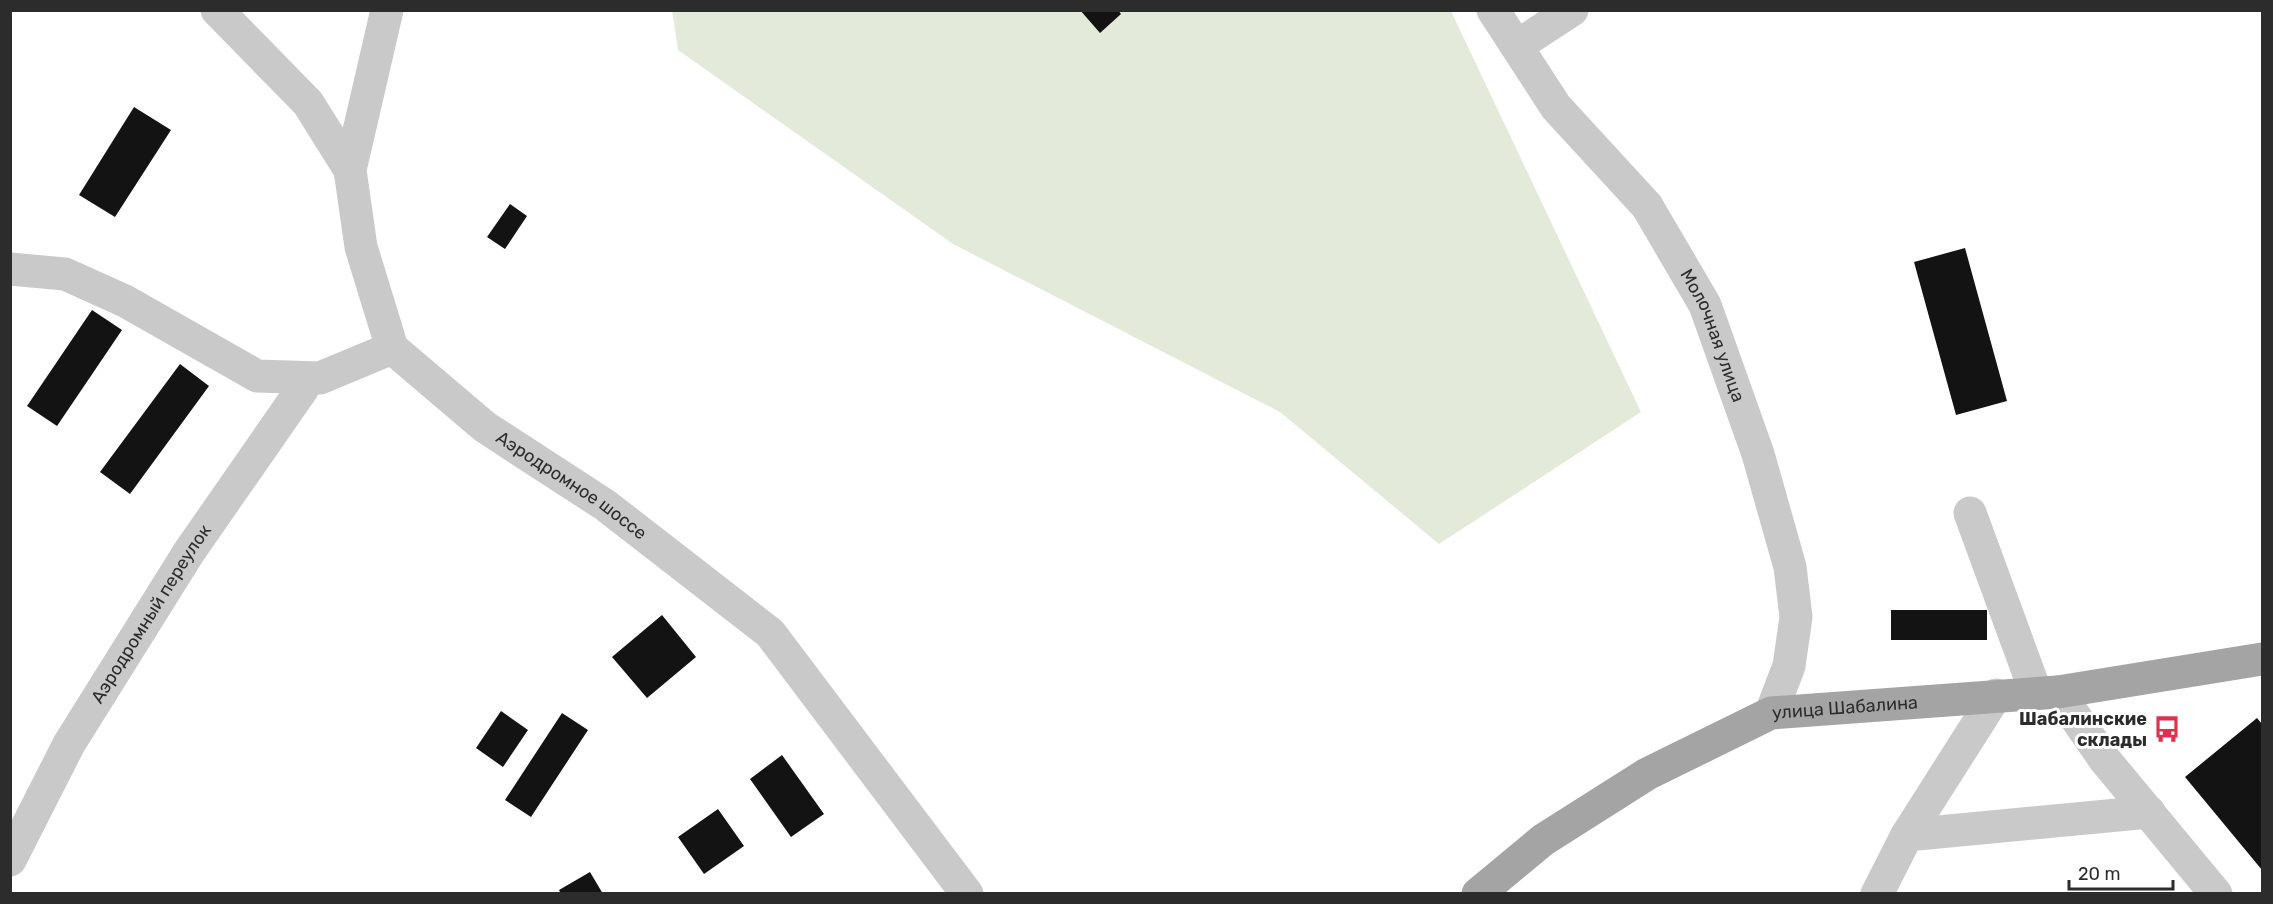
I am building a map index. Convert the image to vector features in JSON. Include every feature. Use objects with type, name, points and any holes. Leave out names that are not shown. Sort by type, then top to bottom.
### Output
[{"type":"main road","name":"улица Шабалина","points":[[1478,894],[1543,840],[1647,774],[1771,713],[2047,693],[2262,658]]},
{"type":"street","points":[[217,10],[308,103],[350,170]]},
{"type":"street","points":[[10,269],[65,274],[124,301],[257,376],[320,378],[392,348],[361,247],[350,170],[387,10]]},
{"type":"street","name":"Молочная улица","points":[[1493,10],[1556,107],[1647,206],[1705,305],[1758,453],[1790,567],[1796,617],[1789,666],[1771,713]]},
{"type":"street","points":[[1517,46],[1572,10]]},
{"type":"street","name":"Аэродромное шоссе","points":[[392,348],[485,427],[605,505],[770,633],[968,894]]},
{"type":"street","name":"Аэродромный переулок","points":[[10,860],[69,744],[189,552],[303,388],[306,378]]},
{"type":"street","points":[[1970,513],[2047,693],[2217,894]]},
{"type":"street","points":[[1876,894],[1907,835],[1996,696]]},
{"type":"street","points":[[1907,835],[2149,812]]},
{"type":"green space","points":[[672,11],[1451,11],[1641,412],[1439,544],[1280,412],[953,244],[678,50]]},
{"type":"building","points":[[1080,10],[1118,10],[1121,14],[1100,33]]},
{"type":"building","points":[[134,107],[171,130],[115,217],[79,195]]},
{"type":"building","points":[[510,204],[527,216],[505,249],[487,237]]},
{"type":"building","points":[[1965,248],[2007,401],[1956,415],[1914,262]]},
{"type":"building","points":[[92,310],[122,330],[57,426],[27,406]]},
{"type":"building","points":[[180,364],[209,386],[130,494],[100,472]]},
{"type":"building","points":[[1891,610],[1987,610],[1987,640],[1891,640]]},
{"type":"building","points":[[662,615],[696,657],[647,698],[612,657]]},
{"type":"building","points":[[501,711],[528,730],[503,767],[476,748]]},
{"type":"building","points":[[562,713],[588,730],[531,817],[505,800]]},
{"type":"building","points":[[2257,718],[2262,724],[2262,870],[2185,777]]},
{"type":"building","points":[[782,755],[824,814],[791,837],[750,779]]},
{"type":"building","points":[[718,809],[744,846],[704,874],[678,837]]},
{"type":"building","points":[[590,872],[603,894],[561,894],[559,890]]},
{"type":"place","name":"Шабалинские склады","points":[[2167,729]]}]
